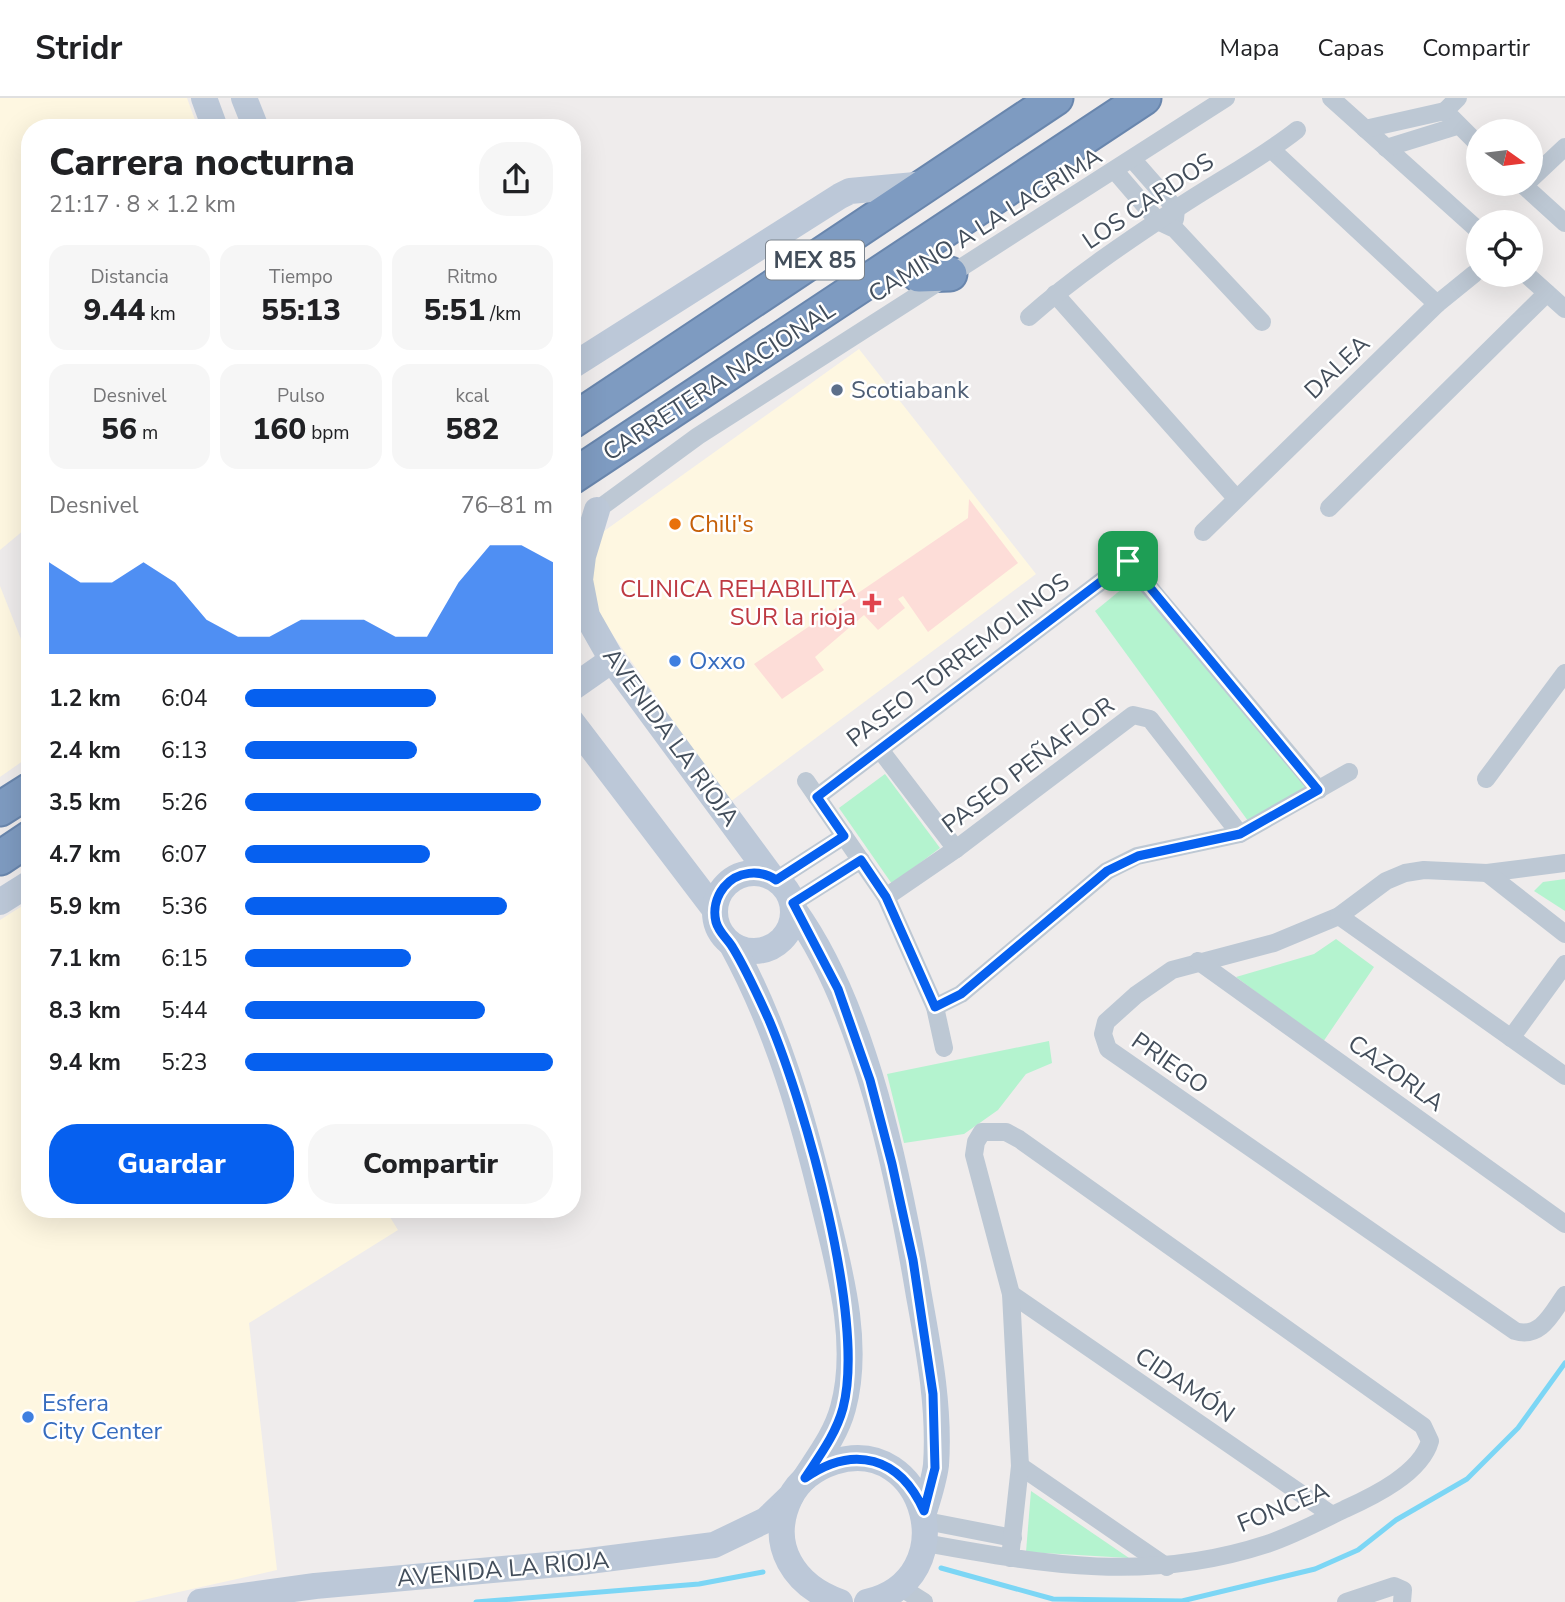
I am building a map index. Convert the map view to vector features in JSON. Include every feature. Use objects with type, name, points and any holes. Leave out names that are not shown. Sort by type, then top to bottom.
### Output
[{"type":"highway","name":"CARRETERA NACIONAL","points":[[581,415],[1056,98]]},
{"type":"highway","name":"CARRETERA NACIONAL","points":[[581,471],[1144,98]]},
{"type":"highway","points":[[919,248],[913,263],[919,275],[950,274]]},
{"type":"highway","points":[[0,858],[21,844]]},
{"type":"street","points":[[204,98],[212,119]]},
{"type":"street","points":[[244,98],[252,119]]},
{"type":"street","name":"CAMINO A LA LAGRIMA","points":[[597,510],[698,436],[1226,98]]},
{"type":"street","points":[[1331,98],[1466,219]]},
{"type":"street","points":[[1365,129],[1452,104],[1457,126],[1466,134]]},
{"type":"street","points":[[1386,148],[1457,126]]},
{"type":"street","name":"LOS CARDOS","points":[[1029,317],[1055,294],[1175,209],[1272,150],[1297,130]]},
{"type":"street","points":[[1544,166],[1565,147]]},
{"type":"street","points":[[1272,150],[1437,304]]},
{"type":"street","points":[[1133,160],[1175,209],[1175,229]]},
{"type":"street","points":[[1115,171],[1158,221],[1175,229],[1262,322]]},
{"type":"street","points":[[581,360],[840,196],[850,191],[928,184]]},
{"type":"street","points":[[1539,196],[1565,223]]},
{"type":"street","name":"DALEA","points":[[1203,532],[1437,304],[1466,280]]},
{"type":"street","points":[[1540,287],[1565,309]]},
{"type":"street","points":[[1329,508],[1547,293]]},
{"type":"street","points":[[1055,294],[1236,498]]},
{"type":"street","points":[[581,521],[597,510]]},
{"type":"street","name":"AVENIDA LA RIOJA","points":[[581,572],[597,510]]},
{"type":"street","points":[[1113,544],[1318,790]]},
{"type":"street","name":"PASEO TORREMOLINOS","points":[[817,797],[1128,561]]},
{"type":"street","name":"AVENIDA LA RIOJA","points":[[581,585],[587,616],[611,660],[774,878]]},
{"type":"street","points":[[581,682],[611,660]]},
{"type":"street","points":[[1486,779],[1565,673]]},
{"type":"street","name":"PASEO PEÑAFLOR","points":[[886,897],[956,849],[1133,715],[1150,719],[1240,834]]},
{"type":"street","points":[[581,734],[715,910]]},
{"type":"street","points":[[881,751],[956,849]]},
{"type":"street","points":[[935,1007],[961,994],[1107,871],[1138,856],[1240,834],[1349,772]]},
{"type":"street","points":[[806,781],[886,897],[935,1007],[944,1048]]},
{"type":"street","points":[[774,878],[844,836]]},
{"type":"street","points":[[861,860],[793,906],[787,934],[768,950],[743,950],[732,945],[716,923],[715,910],[717,897],[734,878],[758,873],[774,878],[784,886],[793,906],[812,935],[838,989],[870,1080],[892,1164],[913,1260],[933,1394],[935,1468],[916,1567],[900,1587],[869,1602]]},
{"type":"street","name":"PRIEGO","points":[[1565,863],[1487,873],[1424,870],[1405,873],[1386,881],[1339,916],[1274,943],[1172,970],[1136,995],[1106,1022],[1103,1034],[1108,1049],[1515,1331],[1523,1334],[1539,1329],[1565,1294]]},
{"type":"street","points":[[1487,873],[1565,934]]},
{"type":"street","points":[[0,902],[21,889]]},
{"type":"street","points":[[1339,916],[1565,1076]]},
{"type":"street","name":"AVENIDA LA RIOJA","points":[[200,1602],[310,1594],[714,1545],[766,1520],[798,1487],[831,1440],[843,1407],[849,1368],[848,1327],[836,1255],[792,1082],[769,1020],[732,945]]},
{"type":"street","name":"CAZORLA","points":[[1198,961],[1565,1224]]},
{"type":"street","points":[[1511,1038],[1565,964]]},
{"type":"street","name":"FONCEA","points":[[994,1130],[1019,1139],[1423,1426],[1430,1441],[1415,1466],[1363,1501],[1269,1543],[1167,1567],[1087,1566],[1010,1558],[1020,1466],[1010,1294],[974,1155],[982,1132],[994,1130]]},
{"type":"street","name":"CIDAMÓN","points":[[1010,1294],[1332,1515]]},
{"type":"street","points":[[840,1602],[819,1595],[802,1581],[789,1562],[783,1541],[783,1518],[798,1487],[823,1466],[843,1459],[874,1462],[902,1476],[916,1492],[925,1525]]},
{"type":"street","points":[[1020,1466],[1167,1567]]},
{"type":"street","points":[[925,1525],[1013,1538]]},
{"type":"street","points":[[925,1525],[1010,1558]]},
{"type":"street","points":[[1346,1602],[1394,1586],[1403,1590],[1402,1602]]},
{"type":"street","points":[[900,1587],[924,1602]]},
{"type":"shaded area","points":[[0,98],[187,98],[195,119],[21,119],[21,532],[0,550]]},
{"type":"shaded area","points":[[859,349],[1036,574],[730,802],[581,590],[581,548]]},
{"type":"shaded area","name":"CLINICA REHABILITA SUR la rioja","points":[[969,499],[1018,563],[928,632],[903,596],[898,599],[905,608],[878,630],[864,615],[815,657],[824,670],[782,699],[754,664],[968,518]]},
{"type":"shaded area","points":[[0,586],[21,639],[21,762],[0,777]]},
{"type":"shaded area","points":[[21,907],[21,1218],[391,1218],[398,1230],[249,1323],[277,1570],[134,1602],[0,1602],[0,920]]},
{"type":"green space","points":[[1134,579],[1306,788],[1251,825],[1095,611]]},
{"type":"green space","points":[[885,774],[940,848],[892,884],[839,808]]},
{"type":"green space","points":[[1565,879],[1565,911],[1534,891],[1543,882]]},
{"type":"green space","points":[[1336,939],[1374,967],[1323,1042],[1236,977],[1314,954]]},
{"type":"green space","points":[[1049,1041],[1052,1063],[1026,1074],[998,1110],[964,1134],[904,1143],[887,1074]]},
{"type":"green space","points":[[1031,1491],[1129,1558],[1026,1552]]},
{"type":"waterway","points":[[941,1568],[1053,1599],[1182,1601],[1315,1569],[1358,1550],[1396,1520],[1467,1479],[1518,1428],[1565,1363]]},
{"type":"waterway","points":[[476,1602],[699,1584],[763,1572]]},
{"type":"place","name":"Scotiabank","points":[[837,390]]},
{"type":"place","name":"Chili's","points":[[675,524]]},
{"type":"place","name":"CLINICA REHABILITA SUR la rioja","points":[[872,603]]},
{"type":"place","name":"Oxxo","points":[[675,661]]},
{"type":"place","name":"Esfera City Center","points":[[28,1417]]},
{"type":"route","points":[[1128,561],[1318,790],[1240,834],[1138,856],[1107,871],[1069,899],[961,994],[935,1007],[886,897],[861,860],[793,903],[794,910],[812,935],[838,989],[870,1080],[913,1260],[927,1340],[937,1447],[932,1487],[924,1511],[916,1492],[902,1476],[884,1465],[864,1459],[843,1459],[823,1466],[805,1478],[831,1440],[843,1407],[849,1368],[848,1327],[836,1255],[792,1082],[769,1020],[746,971],[716,923],[717,897],[734,878],[746,874],[758,873],[776,880],[844,836],[817,797],[1128,561]]}]
